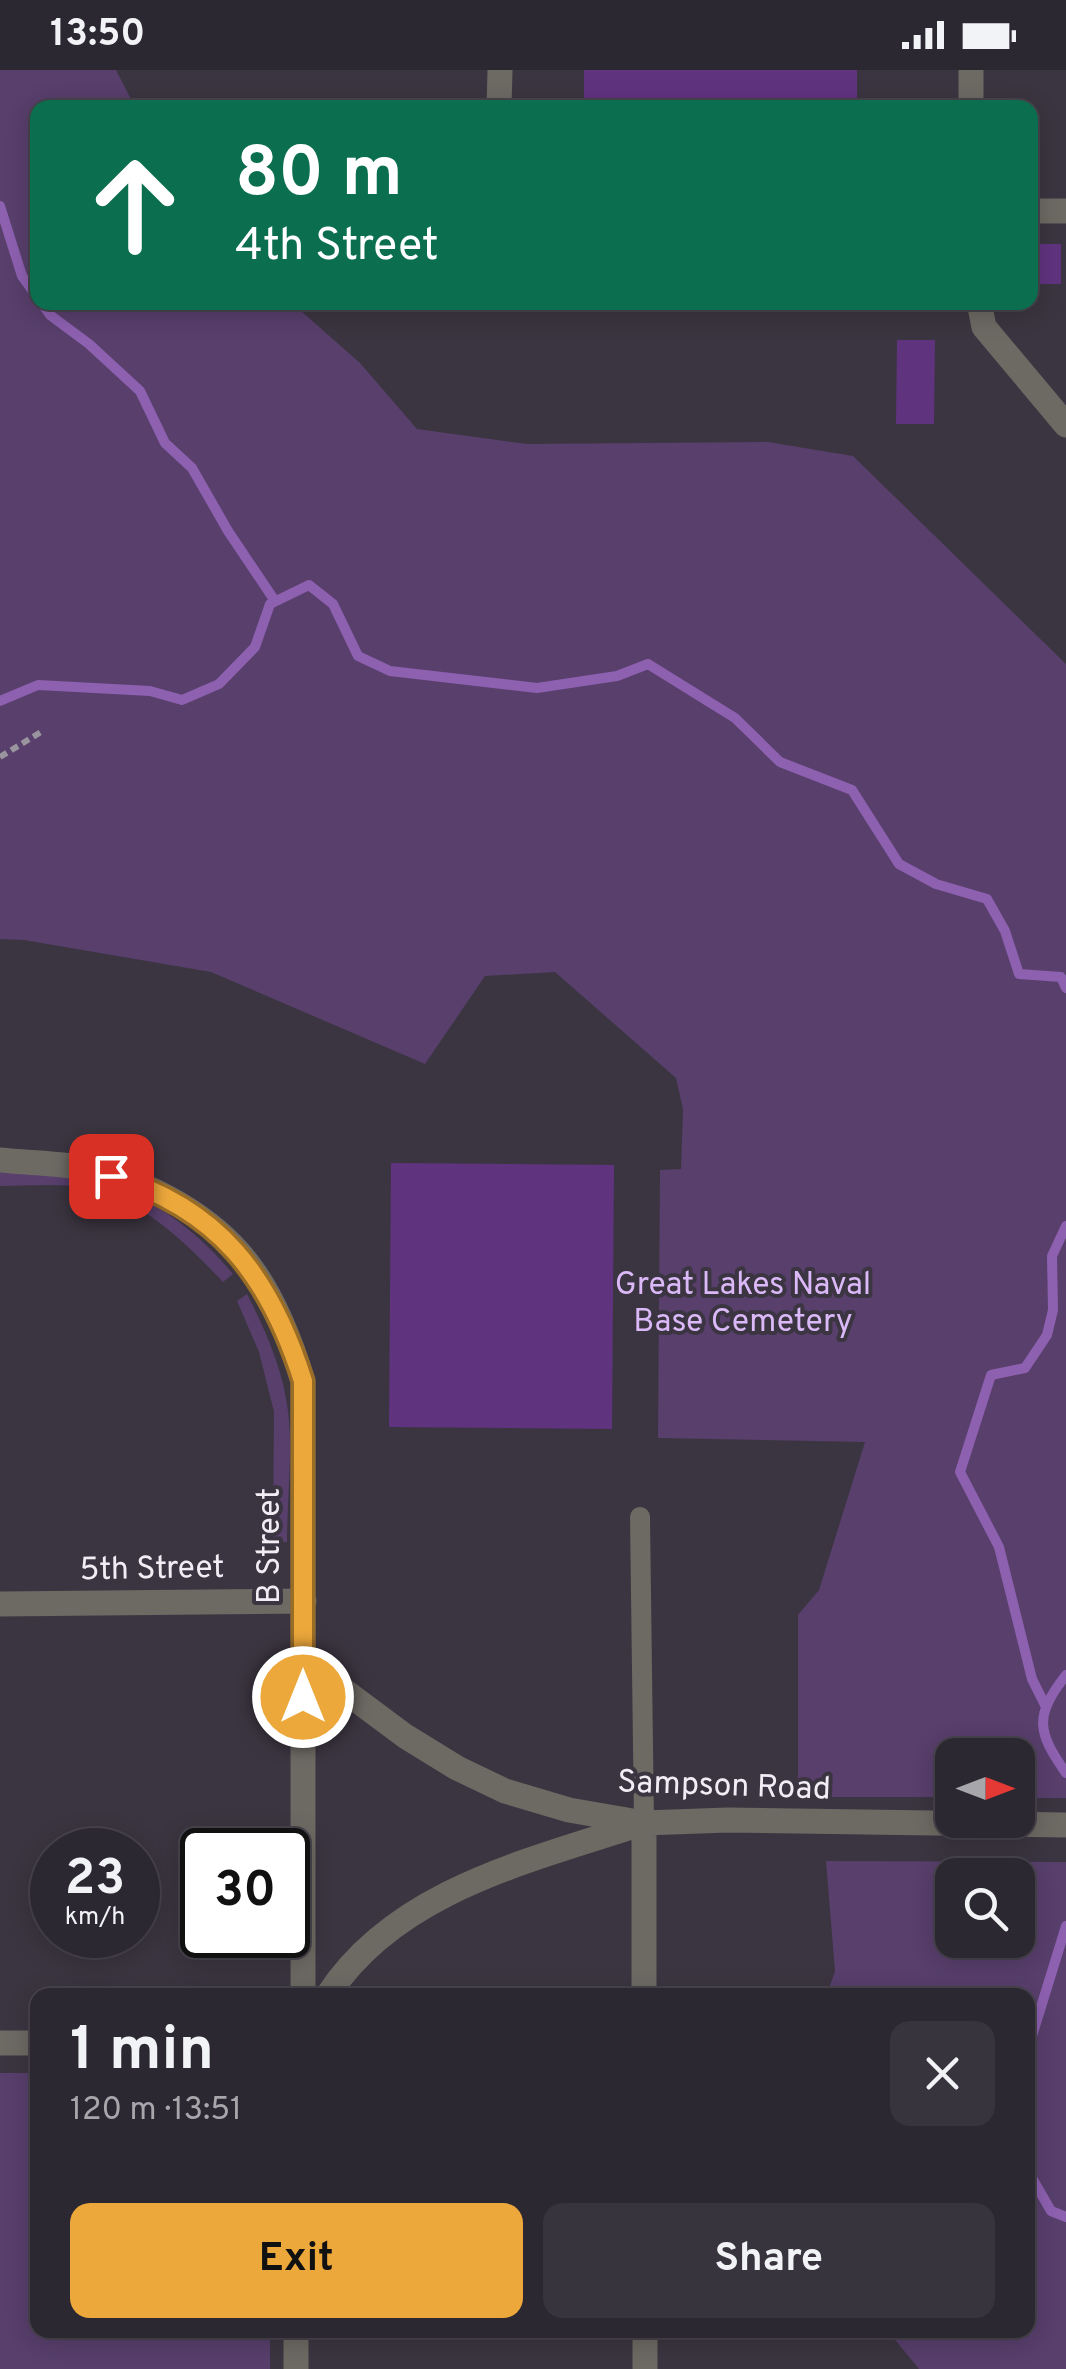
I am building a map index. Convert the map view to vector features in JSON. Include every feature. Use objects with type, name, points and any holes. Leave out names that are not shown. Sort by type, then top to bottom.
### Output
[{"type":"street","points":[[499,100],[500,70]]},
{"type":"street","points":[[970,70],[971,100]]},
{"type":"street","points":[[1038,211],[1066,211]]},
{"type":"street","points":[[981,310],[984,327],[1066,425]]},
{"type":"street","name":"B Street","points":[[0,1160],[85,1168],[136,1183],[180,1205],[221,1236],[252,1268],[288,1336],[303,1381],[303,1988]]},
{"type":"street","name":"5th Street","points":[[0,1604],[304,1601]]},
{"type":"street","name":"Sampson Road","points":[[303,1660],[405,1736],[458,1768],[505,1791],[569,1810],[644,1823],[728,1820],[1066,1825]]},
{"type":"street","points":[[333,1988],[354,1961],[406,1917],[497,1871],[644,1823],[644,1988]]},
{"type":"street","points":[[0,2044],[30,2043]]},
{"type":"street","points":[[296,2338],[296,2369]]},
{"type":"street","points":[[645,2338],[645,2369]]},
{"type":"lane","points":[[640,1517],[644,1823]]},
{"type":"path","points":[[0,756],[41,732]]},
{"type":"green space","name":"Great Lakes Naval Base Cemetery","points":[[0,70],[116,70],[131,100],[30,100],[30,310],[300,310],[360,363],[417,429],[527,444],[768,442],[853,456],[1066,664],[1066,1798],[1035,1798],[1035,1738],[935,1738],[935,1797],[814,1797],[798,1793],[798,1615],[819,1590],[865,1442],[658,1438],[660,1170],[681,1169],[683,1109],[676,1078],[555,972],[485,976],[425,1064],[211,972],[0,939]]},
{"type":"green space","points":[[0,1172],[78,1177],[123,1190],[183,1225],[233,1274],[223,1282],[162,1225],[127,1202],[88,1188],[0,1186]]},
{"type":"green space","points":[[247,1294],[273,1351],[286,1396],[290,1443],[287,1542],[273,1542],[274,1412],[259,1352],[237,1301]]},
{"type":"green space","points":[[826,1861],[935,1861],[935,1958],[1035,1958],[1035,1862],[1066,1862],[1066,2369],[919,2369],[894,2338],[1035,2338],[1035,1988],[829,1988],[835,1971]]},
{"type":"green space","points":[[0,2073],[30,2073],[30,2338],[270,2338],[270,2369],[0,2369]]},
{"type":"building","points":[[584,70],[857,70],[857,100],[584,100]]},
{"type":"building","points":[[1038,244],[1061,244],[1061,284],[1038,284]]},
{"type":"building","points":[[897,340],[935,340],[934,424],[896,424]]},
{"type":"building","points":[[391,1163],[614,1165],[612,1429],[389,1427]]},
{"type":"waterway","points":[[0,206],[22,276],[30,287]]},
{"type":"waterway","points":[[47,310],[140,391],[165,443],[192,468],[275,601]]},
{"type":"waterway","points":[[0,701],[38,685],[150,691],[182,700],[219,684],[255,647],[270,604],[309,585],[333,604],[358,656],[390,671],[537,688],[617,676],[648,664],[735,718],[780,762],[852,790],[899,864],[936,884],[987,899],[1005,931],[1019,974],[1061,977],[1066,988]]},
{"type":"waterway","points":[[1046,1707],[1032,1679],[999,1547],[960,1472],[991,1375],[1025,1368],[1047,1335],[1053,1310],[1052,1256],[1066,1226]]},
{"type":"waterway","points":[[1066,1675],[1048,1702],[1043,1724],[1049,1746],[1066,1773]]},
{"type":"waterway","points":[[1035,2026],[1066,1926]]},
{"type":"waterway","points":[[1035,2183],[1051,2211],[1066,2217]]},
{"type":"route","points":[[111,1176],[136,1183],[180,1205],[221,1236],[252,1268],[288,1336],[303,1381],[303,1697]]}]
